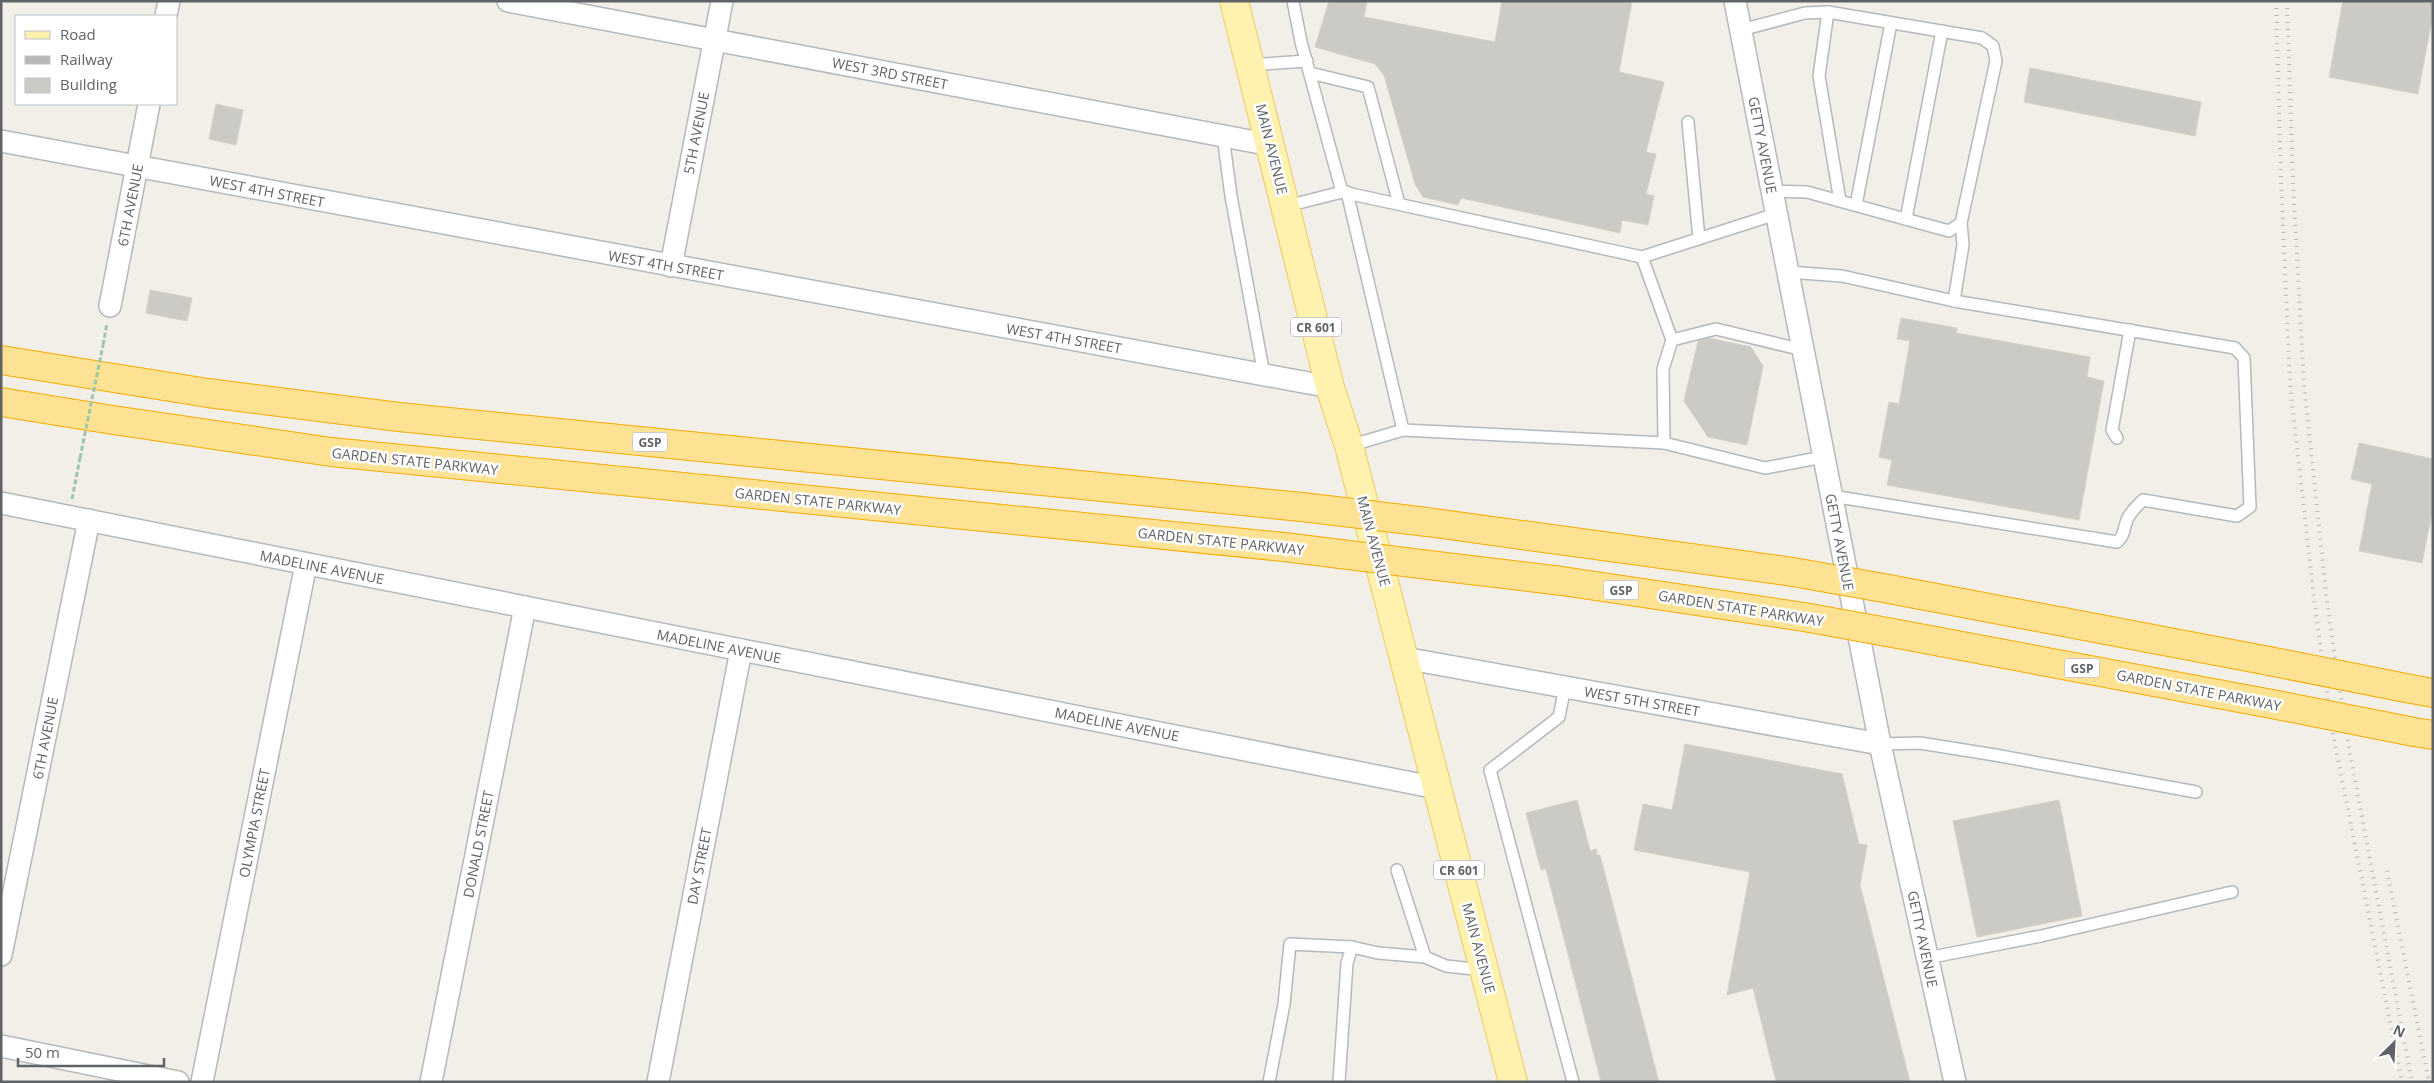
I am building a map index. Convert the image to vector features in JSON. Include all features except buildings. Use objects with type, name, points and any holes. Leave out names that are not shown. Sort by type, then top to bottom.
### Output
[{"type":"highway","name":"GSP","points":[[1,360],[208,393],[399,418],[1302,507],[1427,522],[1794,572],[2433,693]]},
{"type":"highway","name":"GARDEN STATE PARKWAY","points":[[1,402],[331,452],[1284,547],[1562,581],[1804,617],[2424,734]]},
{"type":"main road","name":"MAIN AVENUE","points":[[1234,1],[1287,206],[1330,387],[1349,446],[1514,1082]]},
{"type":"street","points":[[166,15],[168,1]]},
{"type":"street","name":"WEST 3RD STREET","points":[[508,1],[1271,145]]},
{"type":"street","name":"5TH AVENUE","points":[[671,266],[722,1]]},
{"type":"street","name":"GETTY AVENUE","points":[[1735,1],[1880,744],[1955,1082]]},
{"type":"street","name":"6TH AVENUE","points":[[110,306],[149,105]]},
{"type":"street","name":"WEST 4TH STREET","points":[[1,141],[1330,387]]},
{"type":"street","name":"MADELINE AVENUE","points":[[1,503],[1438,788]]},
{"type":"street","name":"6TH AVENUE","points":[[1,955],[79,518]]},
{"type":"street","name":"OLYMPIA STREET","points":[[202,1082],[306,564]]},
{"type":"street","name":"DONALD STREET","points":[[431,1082],[525,607]]},
{"type":"street","name":"DAY STREET","points":[[658,1082],[741,650]]},
{"type":"street","name":"WEST 5TH STREET","points":[[1404,658],[1880,744]]},
{"type":"street","points":[[1,1046],[178,1082]]},
{"type":"lane","points":[[1293,1],[1307,62],[1345,192],[1403,430]]},
{"type":"lane","points":[[1802,1],[1805,13]]},
{"type":"lane","points":[[1741,30],[1805,13],[1828,12],[1982,38],[1993,46],[1996,61],[1961,223],[1963,245],[1954,301]]},
{"type":"lane","points":[[1828,12],[1819,76],[1840,201]]},
{"type":"lane","points":[[1856,206],[1891,22]]},
{"type":"lane","points":[[1906,220],[1942,31]]},
{"type":"lane","points":[[1250,65],[1307,62]]},
{"type":"lane","points":[[1310,73],[1368,87],[1398,204]]},
{"type":"lane","points":[[1688,122],[1699,239]]},
{"type":"lane","points":[[1223,136],[1230,196],[1264,374]]},
{"type":"lane","points":[[1772,191],[1807,192],[1949,231],[1961,223]]},
{"type":"lane","points":[[1287,206],[1345,192],[1642,258],[1776,214]]},
{"type":"lane","points":[[1642,258],[1672,340],[1663,369],[1664,443]]},
{"type":"lane","points":[[1788,272],[1842,276],[1954,301],[2235,348],[2244,358],[2250,507],[2237,516],[2142,500],[2132,510],[2124,535],[2117,542],[1832,496]]},
{"type":"lane","points":[[1672,340],[1716,329],[1802,350]]},
{"type":"lane","points":[[2116,438],[2112,430],[2130,330]]},
{"type":"lane","points":[[1349,446],[1403,430],[1664,443],[1765,468],[1823,457]]},
{"type":"lane","points":[[1565,687],[1559,717],[1490,770],[1573,1082]]},
{"type":"lane","points":[[1880,744],[1920,743],[1986,753],[2059,765],[2196,792]]},
{"type":"lane","points":[[1398,870],[1425,957]]},
{"type":"lane","points":[[1927,958],[2041,936],[2232,892]]},
{"type":"lane","points":[[1269,1082],[1284,1004],[1290,944],[1352,947],[1378,953],[1425,957],[1446,966],[1485,971]]},
{"type":"lane","points":[[1339,1082],[1347,963],[1352,947]]},
{"type":"path","points":[[79,518],[80,458],[103,345]]},
{"type":"railway","points":[[2276,1],[2281,180],[2290,385],[2315,607],[2332,729],[2402,1082]]},
{"type":"railway","points":[[2287,1],[2293,182],[2304,384],[2327,603],[2346,732],[2412,1082]]},
{"type":"railway","points":[[2387,871],[2429,1082]]}]
